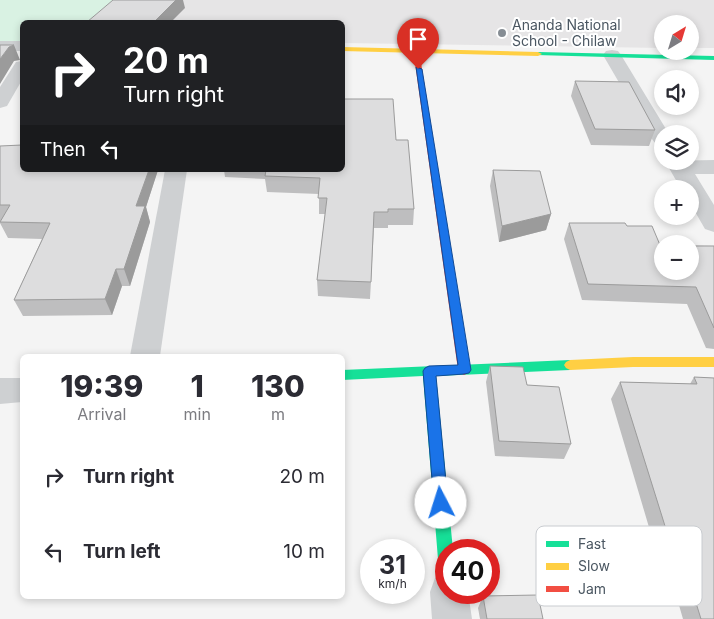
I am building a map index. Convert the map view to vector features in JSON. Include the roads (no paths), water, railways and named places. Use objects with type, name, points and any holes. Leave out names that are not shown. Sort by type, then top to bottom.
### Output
[{"type":"street","points":[[0,46],[20,46]]},
{"type":"street","points":[[345,50],[415,50],[714,58]]},
{"type":"street","points":[[415,50],[464,370]]},
{"type":"street","points":[[612,55],[654,126]]},
{"type":"street","points":[[0,102],[20,69]]},
{"type":"street","points":[[699,166],[714,167]]},
{"type":"street","points":[[682,170],[714,224]]},
{"type":"street","points":[[145,354],[176,172]]},
{"type":"street","points":[[345,375],[633,362],[714,362]]},
{"type":"street","points":[[429,371],[444,539]]},
{"type":"street","points":[[0,391],[20,390]]},
{"type":"street","points":[[450,604],[452,619]]},
{"type":"place","name":"Ananda National School - Chilaw","points":[[502,33]]}]
